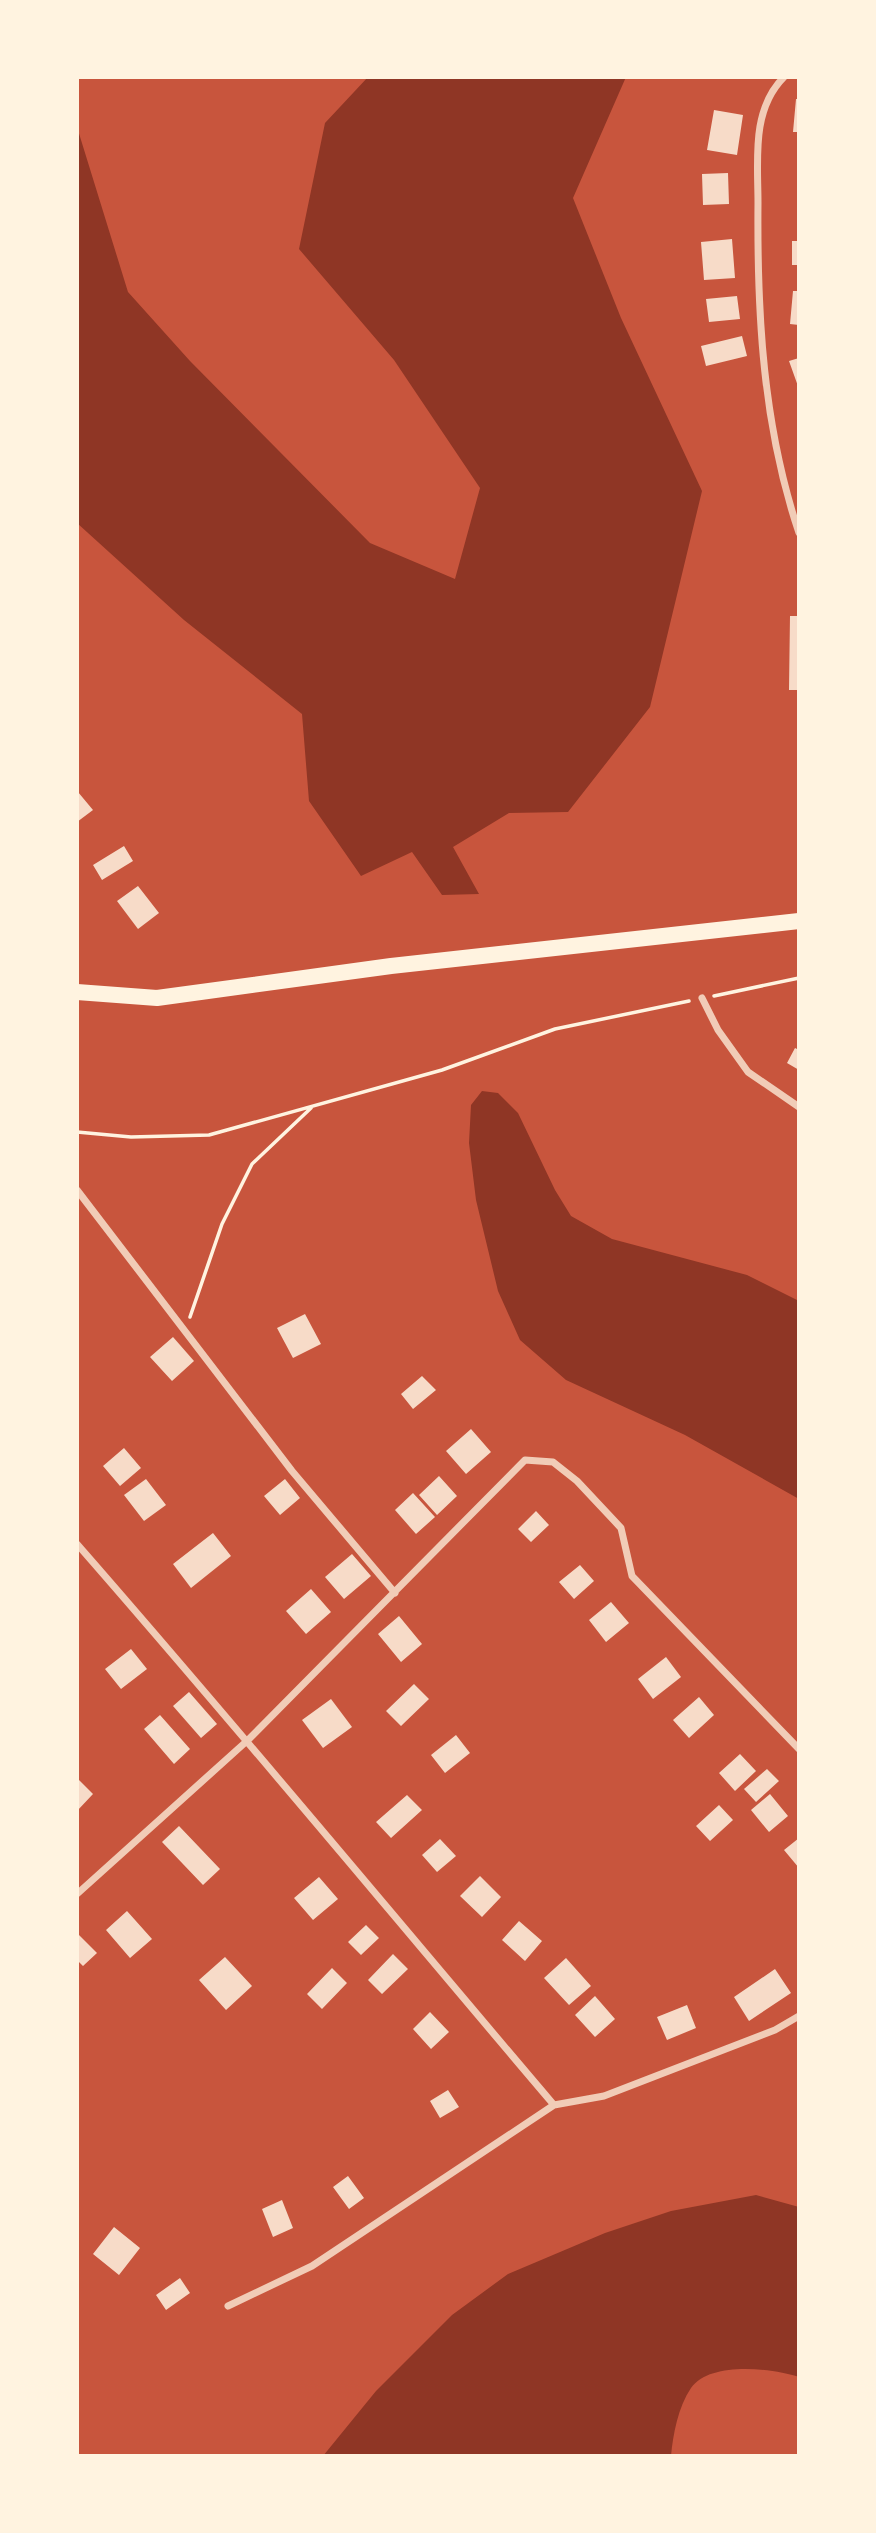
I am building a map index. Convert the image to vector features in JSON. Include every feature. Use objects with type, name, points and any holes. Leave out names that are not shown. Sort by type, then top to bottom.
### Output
[{"type":"main road","points":[[77,992],[157,998],[391,966],[799,921]]},
{"type":"street","points":[[784,77],[766,103],[758,134],[757,277],[767,402],[799,533]]},
{"type":"street","points":[[702,998],[718,1030],[748,1072],[799,1107]]},
{"type":"street","points":[[77,1190],[186,1329],[292,1471],[395,1593]]},
{"type":"street","points":[[77,1894],[248,1740],[525,1460],[553,1462],[621,1528],[632,1577],[799,1749]]},
{"type":"street","points":[[77,1544],[248,1740],[366,1885],[554,2105]]},
{"type":"street","points":[[228,2306],[312,2266],[554,2105],[604,2096],[775,2030],[799,2016]]},
{"type":"path","points":[[77,1132],[131,1137],[209,1135],[442,1070],[555,1029],[799,978]]},
{"type":"path","points":[[186,1329],[222,1224],[252,1164],[313,1106]]},
{"type":"shaded area","points":[[368,77],[626,77],[573,198],[621,318],[702,491],[650,707],[568,812],[509,813],[453,847],[479,894],[442,895],[412,852],[361,876],[309,801],[302,714],[184,620],[77,523],[77,127],[128,292],[190,361],[370,543],[455,579],[480,488],[394,360],[299,249],[325,123]]},
{"type":"shaded area","points":[[482,1091],[498,1093],[518,1113],[555,1190],[571,1216],[612,1239],[747,1275],[799,1301],[799,1499],[685,1435],[566,1380],[520,1340],[498,1291],[476,1200],[469,1143],[471,1105]]},
{"type":"shaded area","points":[[756,2195],[799,2207],[799,2377],[773,2371],[742,2369],[726,2370],[700,2379],[691,2388],[679,2412],[671,2456],[323,2456],[376,2391],[452,2315],[508,2274],[605,2233],[671,2211]]},
{"type":"building","points":[[796,99],[799,99],[799,132],[793,132]]},
{"type":"building","points":[[714,110],[743,115],[737,155],[707,150]]},
{"type":"building","points":[[728,173],[729,204],[703,205],[702,174]]},
{"type":"building","points":[[732,239],[735,278],[704,280],[701,242]]},
{"type":"building","points":[[792,241],[799,241],[799,265],[792,265]]},
{"type":"building","points":[[793,291],[799,291],[799,325],[790,324]]},
{"type":"building","points":[[737,296],[740,319],[709,322],[706,299]]},
{"type":"building","points":[[742,336],[747,356],[706,366],[701,346]]},
{"type":"building","points":[[799,358],[799,389],[789,361]]},
{"type":"building","points":[[790,616],[799,616],[799,690],[789,690]]},
{"type":"building","points":[[77,793],[93,810],[77,822]]},
{"type":"building","points":[[124,846],[133,861],[102,880],[93,865]]},
{"type":"building","points":[[138,886],[159,913],[138,929],[117,901]]},
{"type":"building","points":[[795,1048],[799,1050],[799,1070],[787,1063]]},
{"type":"building","points":[[305,1314],[321,1344],[293,1358],[277,1328]]},
{"type":"building","points":[[173,1337],[194,1361],[172,1381],[150,1357]]},
{"type":"building","points":[[422,1376],[436,1390],[413,1409],[401,1394]]},
{"type":"building","points":[[471,1429],[491,1452],[466,1474],[446,1451]]},
{"type":"building","points":[[124,1448],[141,1468],[120,1486],[103,1466]]},
{"type":"building","points":[[439,1476],[457,1496],[437,1515],[419,1495]]},
{"type":"building","points":[[146,1479],[166,1505],[144,1521],[124,1495]]},
{"type":"building","points":[[285,1479],[300,1498],[280,1515],[264,1496]]},
{"type":"building","points":[[413,1493],[435,1517],[416,1534],[395,1510]]},
{"type":"building","points":[[536,1511],[549,1525],[531,1542],[518,1529]]},
{"type":"building","points":[[213,1533],[231,1556],[191,1588],[173,1564]]},
{"type":"building","points":[[352,1554],[371,1576],[344,1599],[325,1577]]},
{"type":"building","points":[[580,1565],[594,1581],[574,1599],[559,1582]]},
{"type":"building","points":[[311,1589],[331,1612],[306,1634],[286,1611]]},
{"type":"building","points":[[611,1602],[629,1623],[606,1642],[589,1620]]},
{"type":"building","points":[[399,1616],[422,1644],[401,1662],[378,1634]]},
{"type":"building","points":[[131,1649],[147,1669],[121,1689],[105,1669]]},
{"type":"building","points":[[666,1657],[681,1677],[653,1699],[638,1679]]},
{"type":"building","points":[[414,1684],[429,1699],[401,1726],[386,1711]]},
{"type":"building","points":[[189,1692],[217,1724],[201,1738],[173,1706]]},
{"type":"building","points":[[699,1697],[714,1715],[689,1738],[673,1720]]},
{"type":"building","points":[[331,1699],[352,1727],[323,1748],[302,1720]]},
{"type":"building","points":[[160,1715],[190,1749],[174,1764],[144,1729]]},
{"type":"building","points":[[456,1735],[470,1753],[445,1773],[431,1755]]},
{"type":"building","points":[[740,1754],[756,1771],[735,1791],[719,1773]]},
{"type":"building","points":[[767,1769],[779,1781],[756,1802],[744,1789]]},
{"type":"building","points":[[77,1778],[93,1794],[77,1811]]},
{"type":"building","points":[[770,1794],[788,1816],[769,1832],[751,1810]]},
{"type":"building","points":[[407,1795],[422,1810],[391,1838],[376,1822]]},
{"type":"building","points":[[719,1805],[733,1820],[710,1841],[696,1826]]},
{"type":"building","points":[[179,1826],[220,1869],[203,1885],[162,1842]]},
{"type":"building","points":[[799,1838],[799,1868],[784,1850]]},
{"type":"building","points":[[440,1839],[456,1856],[437,1872],[422,1855]]},
{"type":"building","points":[[480,1876],[501,1897],[482,1917],[460,1896]]},
{"type":"building","points":[[319,1877],[338,1899],[313,1920],[294,1898]]},
{"type":"building","points":[[127,1911],[152,1939],[130,1958],[106,1930]]},
{"type":"building","points":[[519,1921],[542,1941],[525,1961],[502,1940]]},
{"type":"building","points":[[366,1925],[379,1938],[361,1955],[348,1942]]},
{"type":"building","points":[[77,1933],[97,1953],[83,1966],[77,1960]]},
{"type":"building","points":[[393,1954],[408,1969],[382,1994],[368,1980]]},
{"type":"building","points":[[225,1957],[252,1986],[226,2010],[199,1980]]},
{"type":"building","points":[[566,1958],[591,1986],[569,2005],[544,1978]]},
{"type":"building","points":[[332,1968],[347,1983],[322,2009],[307,1994]]},
{"type":"building","points":[[775,1969],[791,1993],[749,2021],[734,1997]]},
{"type":"building","points":[[595,1996],[615,2019],[595,2037],[575,2015]]},
{"type":"building","points":[[687,2005],[696,2028],[667,2040],[657,2017]]},
{"type":"building","points":[[430,2012],[449,2032],[431,2049],[413,2029]]},
{"type":"building","points":[[448,2090],[459,2107],[440,2118],[430,2101]]},
{"type":"building","points":[[348,2176],[364,2198],[349,2209],[333,2187]]},
{"type":"building","points":[[282,2200],[293,2228],[273,2237],[262,2209]]},
{"type":"building","points":[[114,2227],[140,2248],[119,2275],[93,2254]]},
{"type":"building","points":[[180,2278],[190,2293],[166,2310],[156,2295]]}]
